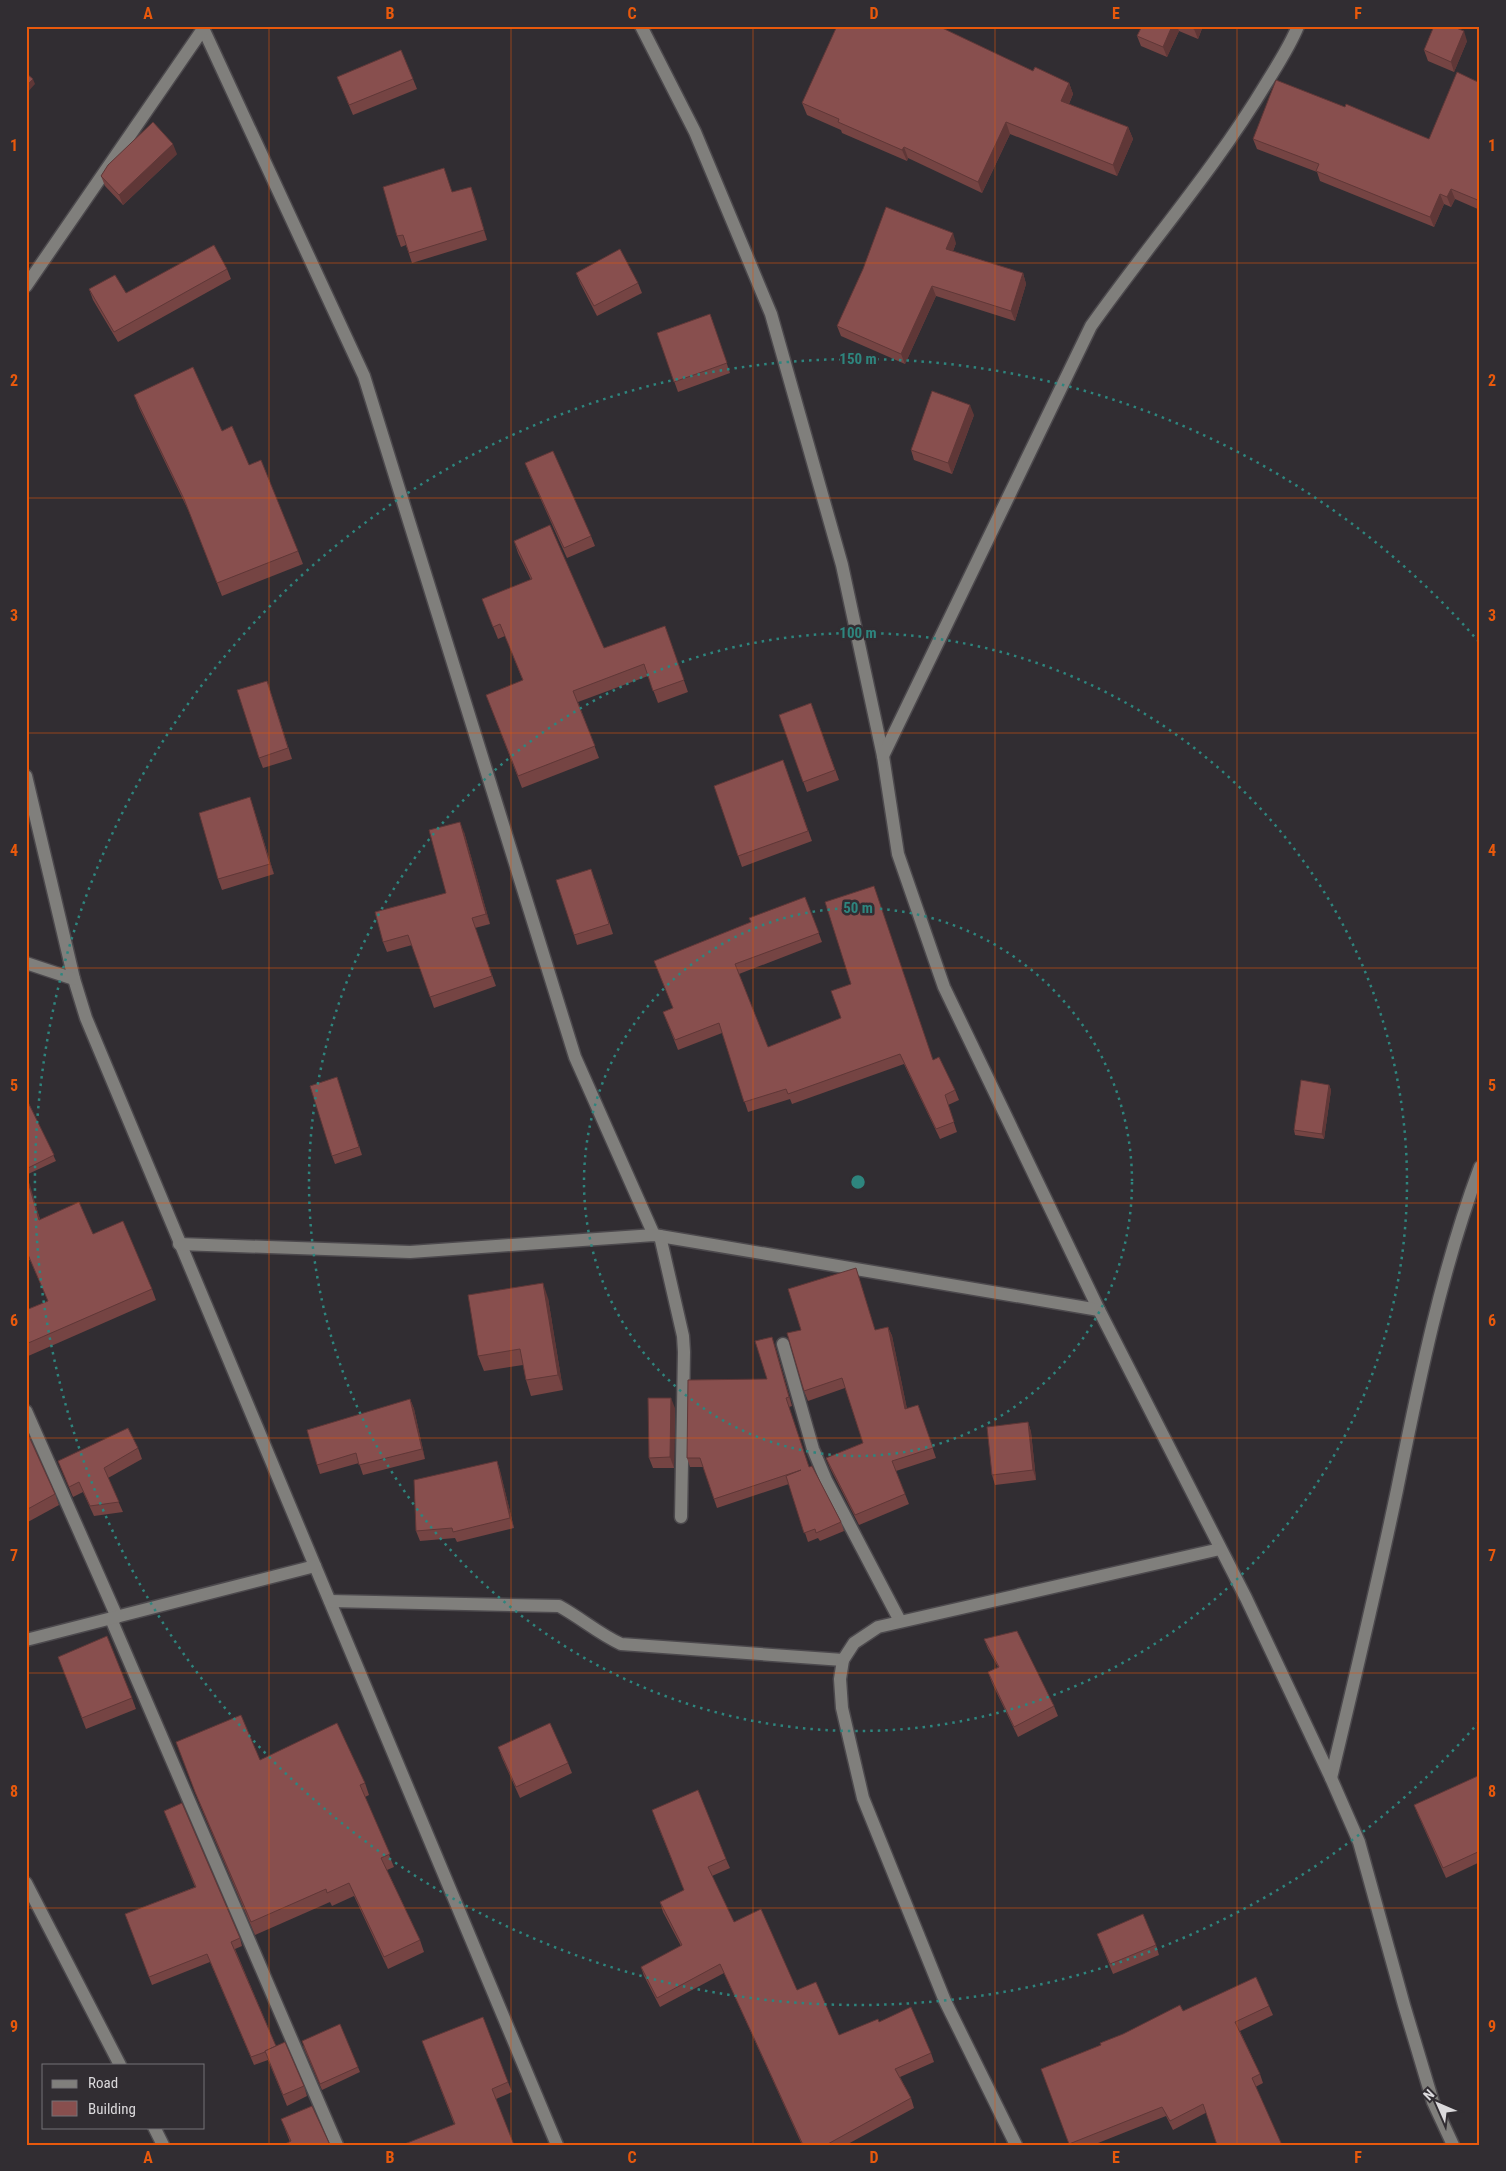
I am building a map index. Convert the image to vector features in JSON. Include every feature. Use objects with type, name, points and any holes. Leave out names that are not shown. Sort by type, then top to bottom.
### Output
[{"type":"street","points":[[641,26],[696,132],[771,314],[842,565],[883,756],[898,854],[944,987],[1099,1310],[1220,1548],[1331,1778],[1359,1842],[1404,2005],[1431,2093],[1453,2145]]},
{"type":"street","points":[[883,756],[1091,326],[1247,115],[1298,26]]},
{"type":"street","points":[[26,286],[203,28]]},
{"type":"street","points":[[203,28],[364,376],[575,1057],[657,1236],[683,1336],[681,1517]]},
{"type":"street","points":[[26,776],[74,979],[86,1018],[178,1244],[330,1600],[557,2145]]},
{"type":"street","points":[[26,963],[74,979]]},
{"type":"street","points":[[1331,1778],[1368,1624],[1430,1335],[1463,1214],[1479,1173]]},
{"type":"street","points":[[178,1244],[410,1252],[657,1236],[1099,1310]]},
{"type":"street","points":[[783,1344],[813,1449],[900,1621]]},
{"type":"street","points":[[26,1411],[337,2145]]},
{"type":"street","points":[[1016,2145],[945,2001],[863,1798],[842,1708],[840,1679],[844,1660],[854,1642],[878,1627],[1220,1548]]},
{"type":"street","points":[[26,1640],[315,1566]]},
{"type":"street","points":[[330,1600],[559,1606],[577,1616],[602,1635],[621,1644],[844,1660]]},
{"type":"street","points":[[26,1883],[119,2064]]},
{"type":"street","points":[[154,2128],[163,2145]]},
{"type":"building","points":[[837,26],[938,26],[1033,71],[1035,67],[1069,83],[1061,101],[1128,127],[1113,165],[1006,122],[978,182],[904,147],[902,150],[838,122],[839,119],[802,103]]},
{"type":"building","points":[[1142,26],[1172,26],[1163,47],[1137,36]]},
{"type":"building","points":[[1434,26],[1451,26],[1464,31],[1451,62],[1424,50]]},
{"type":"building","points":[[401,50],[413,79],[349,105],[337,77]]},
{"type":"building","points":[[1457,72],[1480,83],[1480,201],[1451,189],[1447,197],[1440,194],[1430,217],[1316,171],[1319,164],[1253,139],[1276,80],[1345,107],[1346,104],[1429,139]]},
{"type":"building","points":[[26,73],[33,79],[26,86]]},
{"type":"building","points":[[153,122],[173,144],[119,195],[101,176],[108,165]]},
{"type":"building","points":[[444,168],[452,192],[471,187],[484,230],[409,253],[403,235],[397,236],[383,187]]},
{"type":"building","points":[[886,207],[953,233],[946,249],[1023,273],[1011,311],[932,286],[901,354],[837,326],[863,269]]},
{"type":"building","points":[[214,245],[227,269],[114,332],[89,289],[115,275],[126,293]]},
{"type":"building","points":[[620,249],[638,283],[594,306],[576,273]]},
{"type":"building","points":[[710,314],[727,363],[674,382],[657,333]]},
{"type":"building","points":[[193,367],[222,431],[232,426],[249,465],[261,460],[298,551],[217,583],[184,499],[134,395]]},
{"type":"building","points":[[932,391],[970,405],[948,463],[911,450]]},
{"type":"building","points":[[553,451],[591,536],[564,548],[525,463]]},
{"type":"building","points":[[550,525],[604,648],[665,626],[684,680],[653,691],[644,664],[573,691],[595,746],[518,776],[486,695],[523,680],[500,624],[493,627],[482,599],[532,579],[514,541]]},
{"type":"building","points":[[267,681],[288,748],[259,758],[237,690]]},
{"type":"building","points":[[811,703],[835,770],[803,782],[779,715]]},
{"type":"building","points":[[783,760],[808,831],[738,856],[714,786]]},
{"type":"building","points":[[250,797],[270,864],[218,879],[199,813]]},
{"type":"building","points":[[460,822],[486,914],[472,918],[492,976],[430,997],[408,935],[383,942],[375,912],[446,893],[429,830]]},
{"type":"building","points":[[591,869],[609,924],[574,935],[556,880]]},
{"type":"building","points":[[874,886],[933,1060],[939,1057],[955,1090],[945,1095],[954,1122],[936,1129],[900,1054],[788,1094],[786,1089],[744,1102],[719,1023],[675,1040],[663,1012],[673,1008],[654,961],[751,922],[749,918],[805,897],[819,933],[735,964],[768,1047],[841,1018],[831,991],[851,984],[825,902]]},
{"type":"building","points":[[337,1077],[359,1147],[332,1156],[310,1086]]},
{"type":"building","points":[[1301,1080],[1329,1085],[1322,1134],[1294,1130]]},
{"type":"building","points":[[26,1098],[54,1155],[26,1169]]},
{"type":"building","points":[[26,1175],[39,1220],[79,1202],[93,1234],[123,1221],[152,1289],[26,1344],[26,1310],[48,1301],[26,1250]]},
{"type":"building","points":[[856,1268],[875,1330],[888,1327],[905,1409],[918,1405],[933,1448],[892,1461],[905,1494],[855,1515],[826,1458],[863,1443],[842,1378],[804,1391],[787,1333],[801,1330],[788,1289]]},
{"type":"building","points":[[543,1283],[558,1375],[526,1380],[520,1349],[478,1356],[468,1295]]},
{"type":"building","points":[[772,1337],[789,1397],[786,1398],[809,1467],[812,1466],[841,1522],[816,1533],[815,1529],[804,1533],[786,1476],[801,1470],[714,1499],[700,1458],[687,1458],[688,1380],[767,1379],[755,1341]]},
{"type":"building","points":[[648,1398],[671,1398],[670,1457],[649,1458]]},
{"type":"building","points":[[410,1399],[422,1449],[359,1465],[356,1453],[317,1465],[307,1430]]},
{"type":"building","points":[[1028,1422],[1033,1470],[992,1475],[987,1427]]},
{"type":"building","points":[[128,1428],[138,1448],[104,1468],[119,1502],[90,1506],[79,1482],[69,1487],[58,1461]]},
{"type":"building","points":[[26,1430],[55,1494],[26,1510]]},
{"type":"building","points":[[497,1461],[510,1518],[453,1532],[452,1528],[416,1531],[414,1480]]},
{"type":"building","points":[[1017,1631],[1054,1706],[1014,1727],[988,1672],[999,1667],[984,1639]]},
{"type":"building","points":[[107,1636],[132,1698],[82,1718],[58,1657]]},
{"type":"building","points":[[241,1715],[260,1760],[337,1723],[365,1783],[360,1785],[390,1854],[381,1858],[420,1940],[384,1957],[349,1883],[327,1893],[326,1889],[251,1922],[195,1792],[176,1742]]},
{"type":"building","points":[[550,1723],[568,1763],[516,1787],[498,1747]]},
{"type":"building","points":[[1480,1775],[1480,1851],[1443,1868],[1414,1805]]},
{"type":"building","points":[[698,1790],[726,1859],[708,1867],[734,1922],[761,1909],[797,1990],[816,1982],[839,2035],[878,2019],[879,2022],[911,2007],[931,2053],[895,2069],[911,2098],[826,2145],[803,2145],[720,1964],[657,1998],[641,1967],[682,1945],[660,1902],[684,1890],[652,1810]]},
{"type":"building","points":[[182,1803],[240,1938],[231,1942],[276,2046],[251,2057],[207,1954],[149,1977],[125,1914],[196,1887],[164,1811]]},
{"type":"building","points":[[1143,1914],[1156,1945],[1110,1964],[1097,1934]]},
{"type":"building","points":[[1256,1977],[1269,2006],[1235,2022],[1260,2074],[1252,2078],[1282,2145],[1217,2145],[1203,2104],[1170,2121],[1162,2107],[1069,2144],[1041,2069],[1101,2045],[1100,2043],[1123,2034],[1180,2005],[1183,2011]]},
{"type":"building","points":[[483,2017],[508,2082],[492,2089],[514,2145],[402,2145],[455,2124],[422,2041]]},
{"type":"building","points":[[340,2024],[358,2067],[320,2084],[302,2041]]},
{"type":"building","points":[[285,2042],[304,2086],[283,2095],[265,2051]]},
{"type":"building","points":[[312,2106],[330,2145],[283,2145],[291,2141],[281,2119]]}]
